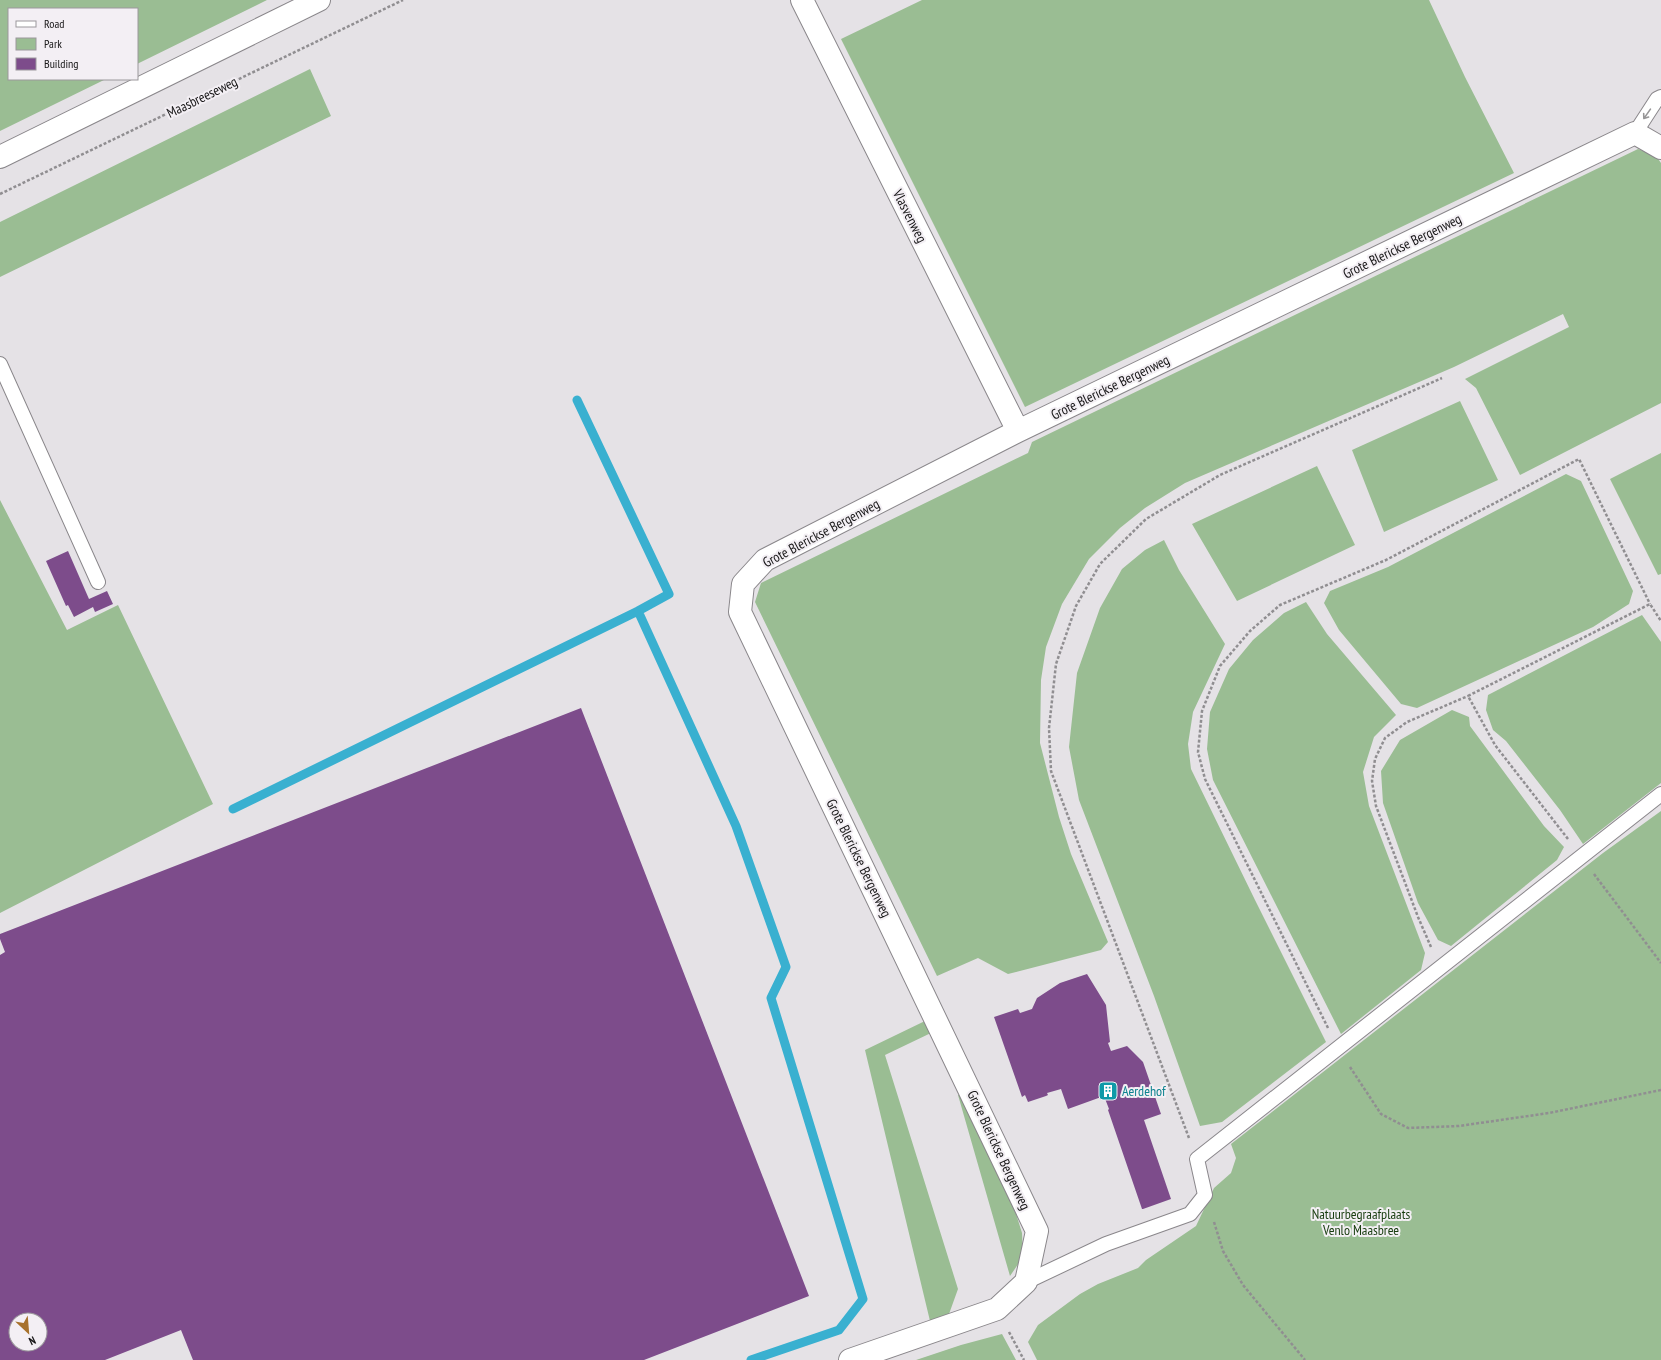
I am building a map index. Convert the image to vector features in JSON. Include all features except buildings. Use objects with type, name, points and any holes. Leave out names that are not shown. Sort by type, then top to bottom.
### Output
[{"type":"street","points":[[0,157],[318,0]]},
{"type":"street","name":"Vlasvenweg","points":[[802,0],[1018,431]]},
{"type":"street","points":[[1635,133],[1661,148]]},
{"type":"street","name":"Grote Blerickse Bergenweg","points":[[1026,1282],[1037,1230],[740,612],[743,584],[765,560],[1018,431],[1635,133]]},
{"type":"street","points":[[850,1360],[997,1309],[1026,1282]]},
{"type":"lane","points":[[1635,133],[1657,99],[1661,97]]},
{"type":"lane","points":[[0,364],[98,582]]},
{"type":"lane","points":[[1026,1282],[1106,1244],[1190,1214],[1204,1195],[1197,1159],[1661,794]]},
{"type":"path","name":"Maasbreeseweg","points":[[0,194],[404,0]]},
{"type":"path","points":[[1197,1159],[1051,771],[1049,728],[1056,664],[1076,606],[1100,564],[1146,519],[1220,475],[1442,378]]},
{"type":"path","points":[[1661,621],[1650,604],[1579,459],[1386,560],[1280,606],[1250,631],[1220,666],[1202,712],[1198,752],[1205,779],[1338,1048],[1380,1114],[1408,1128],[1459,1126],[1549,1113],[1661,1090]]},
{"type":"path","points":[[1443,965],[1433,952],[1418,917],[1376,806],[1372,781],[1375,759],[1385,738],[1408,722],[1468,696],[1650,604]]},
{"type":"path","points":[[1468,696],[1495,745],[1661,963]]},
{"type":"path","points":[[1204,1195],[1224,1252],[1243,1285],[1304,1360]]},
{"type":"path","points":[[997,1309],[1024,1360]]},
{"type":"green space","points":[[0,0],[267,0],[138,64],[138,8],[8,8],[8,80],[104,80],[0,131]]},
{"type":"green space","points":[[922,0],[1429,0],[1465,77],[1514,173],[1025,407],[841,39]]},
{"type":"green space","points":[[310,69],[331,116],[0,277],[0,222]]},
{"type":"green space","points":[[1638,149],[1656,156],[1661,163],[1661,403],[1520,475],[1476,388],[1465,379],[1569,327],[1563,314],[1454,367],[1185,483],[1145,508],[1120,528],[1089,559],[1062,604],[1046,647],[1041,680],[1040,743],[1059,817],[1071,854],[1108,942],[1101,950],[1008,974],[978,958],[937,976],[755,602],[761,583],[1028,453],[1032,442]]},
{"type":"green space","points":[[1460,401],[1498,480],[1384,532],[1352,450]]},
{"type":"green space","points":[[1661,453],[1661,574],[1658,575],[1610,479]]},
{"type":"green space","points":[[1317,466],[1355,545],[1237,601],[1192,524]]},
{"type":"green space","points":[[1566,474],[1581,481],[1633,591],[1629,604],[1593,627],[1417,708],[1401,704],[1339,630],[1324,603],[1330,591],[1388,567]]},
{"type":"green space","points":[[0,500],[67,630],[118,605],[213,804],[0,913]]},
{"type":"green space","points":[[1164,540],[1179,570],[1225,644],[1193,712],[1188,744],[1191,769],[1326,1042],[1222,1122],[1200,1126],[1154,996],[1079,800],[1069,747],[1077,673],[1100,608],[1122,569],[1145,550]]},
{"type":"green space","points":[[1306,602],[1327,634],[1396,715],[1374,737],[1363,772],[1369,806],[1425,953],[1421,970],[1341,1034],[1213,780],[1207,749],[1210,712],[1229,669],[1253,640],[1284,613]]},
{"type":"green space","points":[[1642,615],[1661,642],[1661,783],[1583,844],[1560,810],[1506,741],[1493,730],[1486,710],[1488,695]]},
{"type":"green space","points":[[1452,710],[1469,717],[1470,726],[1544,826],[1564,847],[1557,860],[1451,946],[1438,940],[1418,903],[1383,803],[1381,771],[1400,740]]},
{"type":"green space","name":"Natuurbegraafplaats Venlo Maasbree","points":[[1661,811],[1661,1360],[1037,1360],[1028,1342],[1038,1325],[1080,1294],[1098,1284],[1138,1268],[1146,1260],[1196,1226],[1214,1188],[1231,1173],[1236,1158],[1231,1144],[1603,853]]},
{"type":"green space","points":[[927,1020],[933,1032],[885,1055],[958,1289],[949,1314],[930,1321],[865,1050]]},
{"type":"green space","points":[[962,1094],[1013,1204],[1022,1233],[1023,1257],[1010,1276],[958,1095]]},
{"type":"green space","points":[[1002,1334],[1016,1360],[916,1360],[961,1345]]},
{"type":"waterway","points":[[577,400],[669,594],[638,611]]},
{"type":"waterway","points":[[233,809],[638,611],[736,826],[786,967],[771,998],[863,1299],[839,1330],[751,1360]]},
{"type":"place","name":"Aerdehof","points":[[1108,1091]]}]
